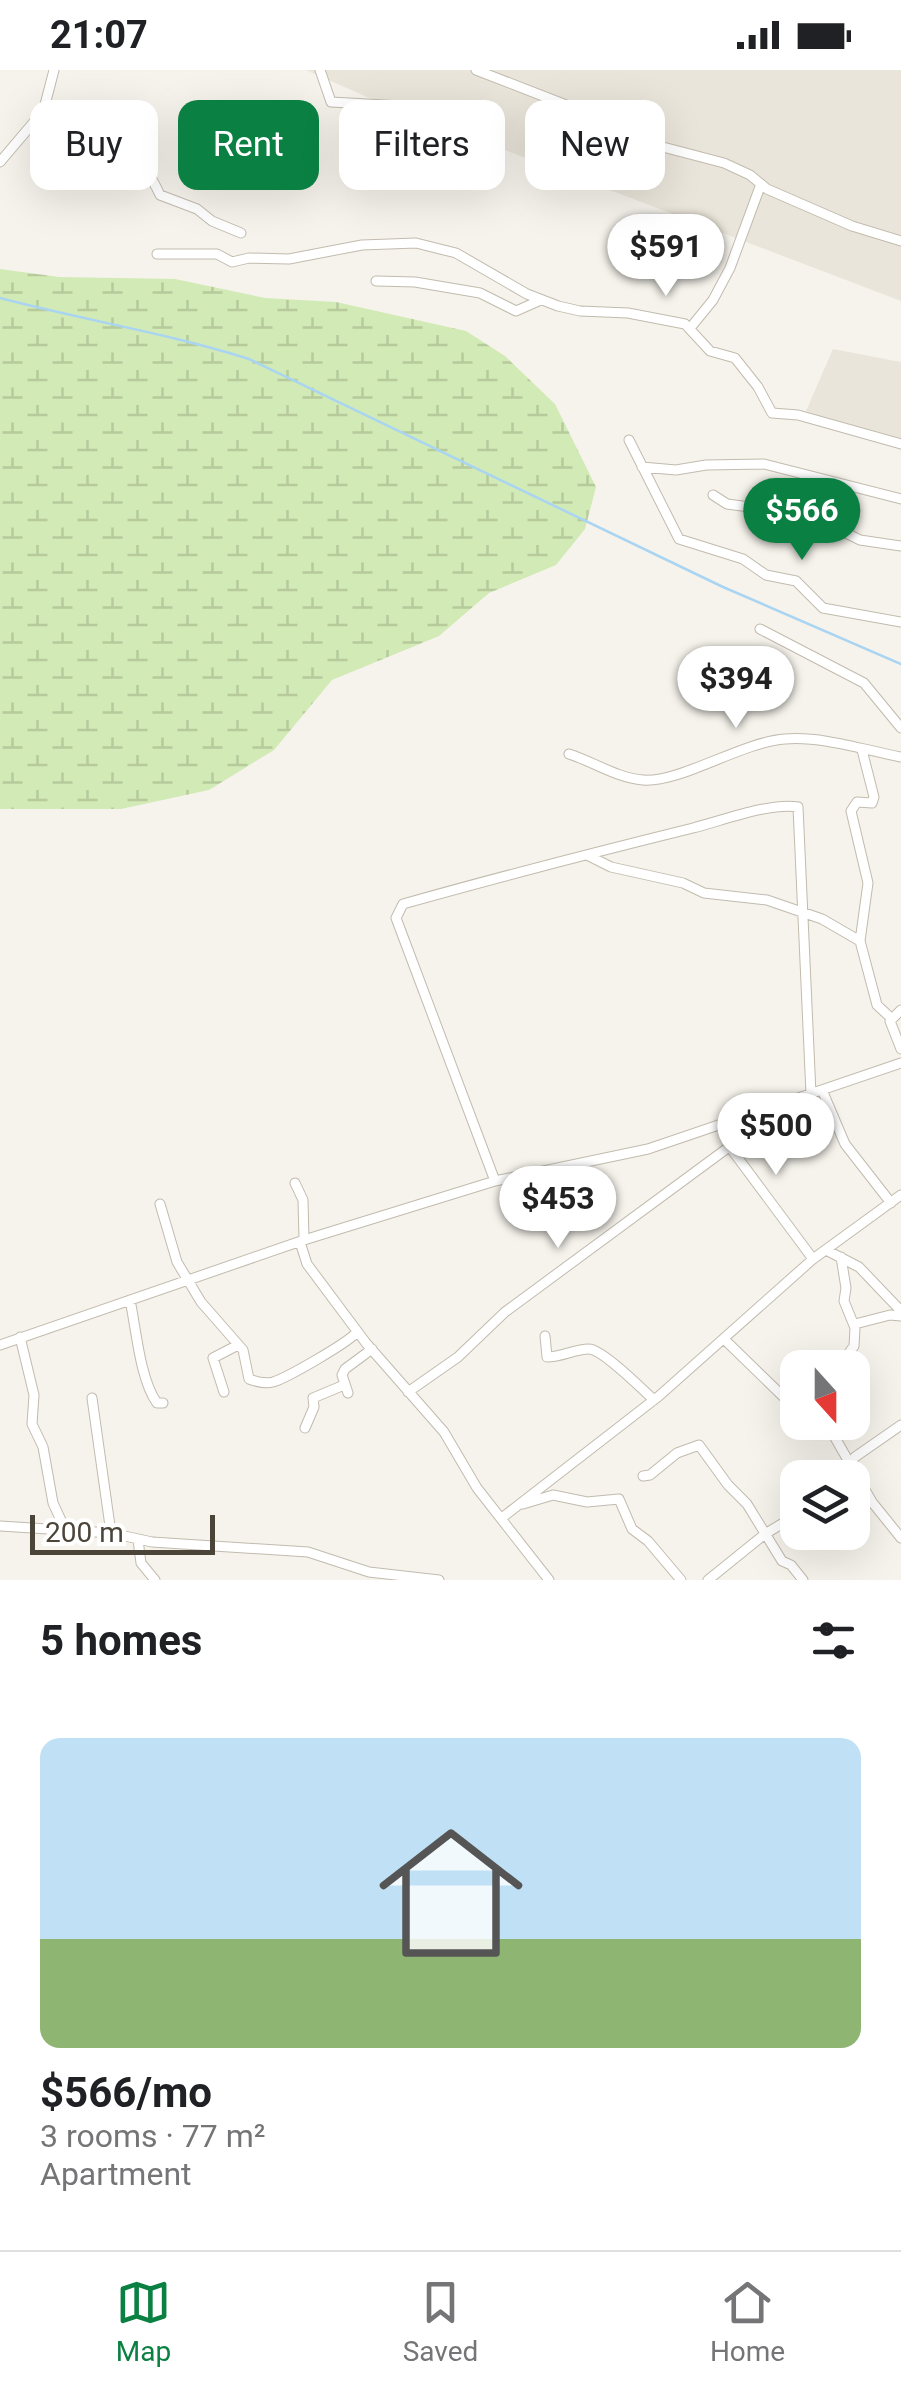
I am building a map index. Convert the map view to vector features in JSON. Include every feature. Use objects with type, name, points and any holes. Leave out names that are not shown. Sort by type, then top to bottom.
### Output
[{"type":"street","points":[[47,100],[54,70]]},
{"type":"street","points":[[320,70],[331,102],[339,102]]},
{"type":"street","points":[[476,70],[602,119],[659,146],[724,163],[852,226],[901,242]]},
{"type":"street","points":[[0,162],[30,127]]},
{"type":"street","points":[[691,327],[724,280],[761,184]]},
{"type":"street","points":[[157,190],[160,195],[197,209],[212,221],[241,234]]},
{"type":"street","points":[[157,254],[217,254],[232,262],[289,258],[362,245],[416,243],[456,253],[541,300],[569,310],[628,313],[691,327],[710,351],[735,358],[772,413],[798,415],[901,444]]},
{"type":"street","points":[[376,281],[415,282],[480,294],[516,311],[541,300]]},
{"type":"street","points":[[629,440],[678,540],[742,559],[766,574],[796,581],[823,608],[901,622]]},
{"type":"street","points":[[642,467],[676,470],[764,464],[901,499]]},
{"type":"street","points":[[714,495],[727,504],[757,508],[772,517],[824,522],[860,540],[901,546]]},
{"type":"street","points":[[760,629],[864,683],[901,728]]},
{"type":"street","points":[[569,754],[627,777],[650,780],[784,738],[901,757]]},
{"type":"street","points":[[862,750],[874,798],[872,803],[857,802],[850,811],[868,883],[860,941],[877,1005],[891,1018],[901,1049]]},
{"type":"street","points":[[495,1181],[398,924],[398,910],[403,904],[783,807],[798,808],[817,1092],[845,1144],[890,1203]]},
{"type":"street","points":[[587,855],[611,866],[674,880],[704,893],[758,897],[804,912],[860,941]]},
{"type":"street","points":[[891,1018],[901,1010]]},
{"type":"street","points":[[0,1345],[302,1241],[495,1181],[648,1149],[901,1063]]},
{"type":"street","points":[[408,1392],[445,1367],[505,1312],[785,1103]]},
{"type":"street","points":[[732,1144],[732,1150],[813,1259]]},
{"type":"street","points":[[295,1183],[303,1200],[302,1241],[307,1264],[372,1350],[444,1432],[477,1488],[550,1580]]},
{"type":"street","points":[[503,1517],[654,1400],[813,1259],[901,1195]]},
{"type":"street","points":[[160,1204],[186,1280],[210,1315],[238,1345],[249,1379],[270,1382],[342,1347],[358,1332]]},
{"type":"street","points":[[826,1250],[859,1268],[901,1314]]},
{"type":"street","points":[[840,1257],[846,1288],[844,1302],[854,1324],[851,1350]]},
{"type":"street","points":[[130,1300],[146,1379],[152,1397],[163,1403]]},
{"type":"street","points":[[854,1324],[901,1314]]},
{"type":"street","points":[[545,1336],[548,1356],[588,1348],[598,1351],[654,1400]]},
{"type":"street","points":[[20,1338],[34,1395],[32,1424],[46,1456],[53,1503],[66,1529]]},
{"type":"street","points":[[725,1340],[780,1393]]},
{"type":"street","points":[[224,1392],[214,1358],[238,1345]]},
{"type":"street","points":[[305,1428],[314,1398],[346,1389],[342,1375],[345,1369],[372,1350]]},
{"type":"street","points":[[92,1398],[111,1533]]},
{"type":"street","points":[[856,1460],[871,1444],[901,1426]]},
{"type":"street","points":[[643,1476],[650,1475],[677,1452],[699,1445],[747,1504],[782,1560],[803,1580]]},
{"type":"street","points":[[518,1506],[552,1495],[587,1502],[619,1499],[632,1528],[681,1580]]},
{"type":"street","points":[[870,1499],[901,1538]]},
{"type":"street","points":[[708,1580],[780,1525]]},
{"type":"street","points":[[0,1526],[308,1552],[369,1572],[439,1580]]},
{"type":"street","points":[[138,1540],[141,1563],[155,1580]]},
{"type":"shaded area","points":[[306,70],[901,70],[901,301],[610,190],[665,190],[665,100],[525,100],[525,158],[505,150],[505,100],[374,100]]},
{"type":"shaded area","points":[[833,349],[901,362],[901,450],[806,411]]},
{"type":"green space","points":[[0,269],[59,277],[175,279],[265,298],[336,302],[466,331],[505,356],[555,404],[596,487],[585,529],[556,565],[489,593],[439,636],[332,680],[274,750],[209,790],[121,809],[0,809]]},
{"type":"waterway","points":[[0,298],[249,359],[723,587],[901,664]]}]
